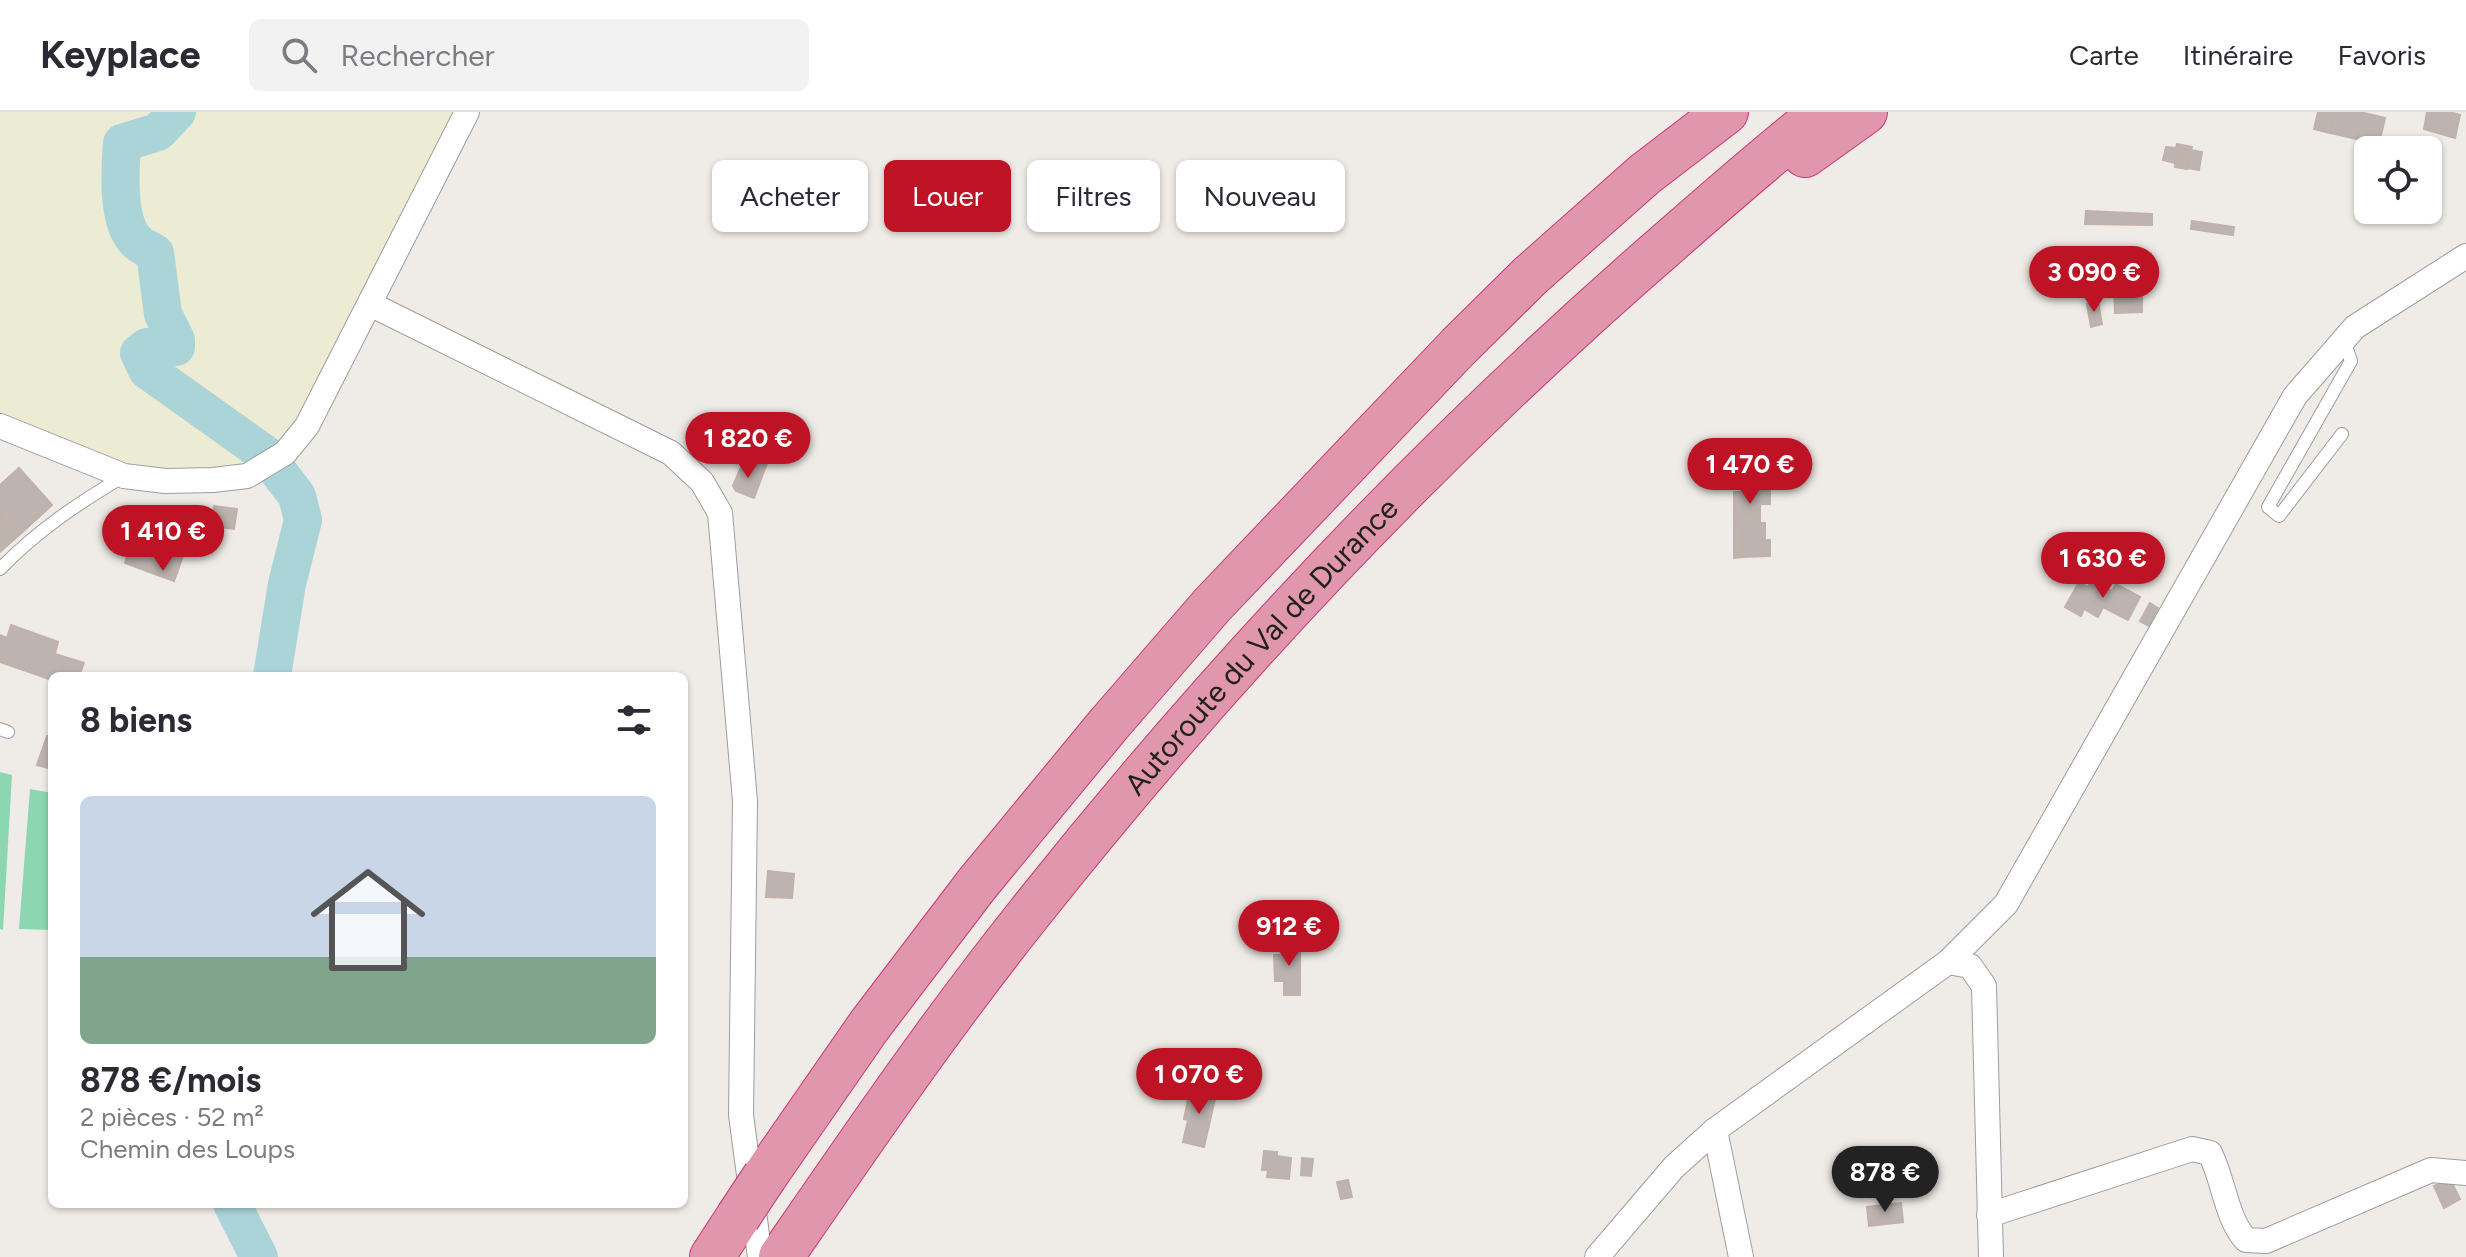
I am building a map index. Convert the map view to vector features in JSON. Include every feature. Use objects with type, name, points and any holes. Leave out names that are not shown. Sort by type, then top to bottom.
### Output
[{"type":"highway","points":[[1645,174],[1712,112]]},
{"type":"highway","name":"Autoroute du Val de Durance","points":[[712,1257],[869,1026],[977,884],[1089,747],[1213,604],[1459,346],[1531,275],[1645,174],[1726,112]]},
{"type":"highway","name":"Autoroute du Val de Durance","points":[[781,1257],[1026,916],[1135,784],[1313,583],[1471,422],[1610,293],[1823,112]]},
{"type":"highway","points":[[1610,293],[1865,112]]},
{"type":"street","points":[[0,426],[124,476],[165,481],[247,476],[285,453],[307,426],[467,112]]},
{"type":"street","points":[[1597,1257],[1674,1167],[1715,1130],[1948,962],[2006,904],[2295,396],[2355,327],[2466,256]]},
{"type":"street","points":[[370,304],[671,453],[702,482],[720,513],[745,801],[741,1115],[760,1257]]},
{"type":"street","points":[[1948,962],[1970,966],[1984,986],[1991,1257]]},
{"type":"street","points":[[1715,1130],[1741,1257]]},
{"type":"street","points":[[1989,1215],[2192,1149],[2210,1153],[2237,1229],[2246,1240],[2266,1241],[2431,1170],[2466,1173]]},
{"type":"lane","points":[[2342,434],[2279,516],[2268,507],[2351,361],[2344,340]]},
{"type":"lane","points":[[0,569],[27,542],[71,508],[124,476]]},
{"type":"green space","points":[[0,112],[457,112],[296,426],[237,467],[193,473],[126,462],[22,423],[0,411]]},
{"type":"green space","points":[[0,772],[12,775],[3,930],[0,929]]},
{"type":"green space","points":[[30,789],[48,792],[48,930],[19,929]]},
{"type":"building","points":[[2318,112],[2335,112],[2330,133],[2314,129]]},
{"type":"building","points":[[2335,112],[2360,112],[2385,118],[2381,136],[2354,138],[2330,133]]},
{"type":"building","points":[[2427,112],[2460,115],[2455,138],[2424,129]]},
{"type":"building","points":[[2177,144],[2202,152],[2199,170],[2187,168],[2190,155],[2177,153],[2175,163],[2163,160],[2166,147],[2176,148]]},
{"type":"building","points":[[2177,153],[2190,155],[2187,169],[2175,167]]},
{"type":"building","points":[[2086,211],[2152,214],[2152,225],[2085,224]]},
{"type":"building","points":[[2192,221],[2234,227],[2233,235],[2191,229]]},
{"type":"building","points":[[2114,287],[2142,288],[2142,312],[2115,313]]},
{"type":"building","points":[[2098,302],[2102,324],[2091,327],[2087,304]]},
{"type":"building","points":[[749,447],[770,456],[764,471],[743,462]]},
{"type":"building","points":[[743,462],[764,471],[754,498],[736,491],[733,486]]},
{"type":"building","points":[[19,468],[52,505],[18,536],[0,516],[0,485]]},
{"type":"building","points":[[1770,490],[1770,504],[1760,504],[1760,523],[1734,524],[1734,492]]},
{"type":"building","points":[[214,506],[237,509],[234,529],[211,526]]},
{"type":"building","points":[[0,516],[18,536],[0,552]]},
{"type":"building","points":[[1765,523],[1765,540],[1770,540],[1770,556],[1743,557],[1743,524]]},
{"type":"building","points":[[1734,524],[1743,524],[1743,557],[1734,558]]},
{"type":"building","points":[[169,534],[188,541],[177,573],[152,565],[149,572],[125,563],[134,535],[165,545]]},
{"type":"building","points":[[152,565],[177,573],[174,581],[149,572]]},
{"type":"building","points":[[2079,582],[2088,587],[2090,584],[2097,587],[2099,583],[2112,591],[2116,584],[2140,597],[2128,620],[2103,607],[2098,617],[2084,609],[2081,616],[2065,607]]},
{"type":"building","points":[[2150,603],[2158,608],[2149,626],[2140,621]]},
{"type":"building","points":[[11,625],[58,642],[55,654],[84,663],[81,672],[48,672],[48,679],[0,662],[0,635],[7,638]]},
{"type":"building","points":[[47,736],[48,736],[48,768],[37,765]]},
{"type":"building","points":[[768,871],[794,874],[792,898],[766,897]]},
{"type":"building","points":[[1285,941],[1300,941],[1300,995],[1284,995],[1284,981],[1275,981],[1274,955],[1285,955]]},
{"type":"building","points":[[1197,1085],[1217,1090],[1204,1147],[1183,1142],[1188,1120],[1184,1119],[1188,1099],[1192,1100]]},
{"type":"building","points":[[1264,1151],[1291,1158],[1289,1179],[1267,1177],[1268,1170],[1262,1170]]},
{"type":"building","points":[[1302,1158],[1313,1159],[1311,1176],[1301,1175]]},
{"type":"building","points":[[2450,1179],[2460,1199],[2444,1208],[2434,1186]]},
{"type":"building","points":[[1348,1180],[1352,1197],[1341,1199],[1337,1182]]},
{"type":"building","points":[[1901,1203],[1903,1222],[1869,1226],[1867,1207]]},
{"type":"waterway","points":[[177,112],[158,132],[122,143],[121,196],[126,223],[138,243],[155,253],[163,314],[176,340],[176,347],[147,347],[139,353],[147,370],[265,454],[297,496],[303,520],[287,584],[273,672]]},
{"type":"waterway","points":[[234,1208],[259,1257]]}]
